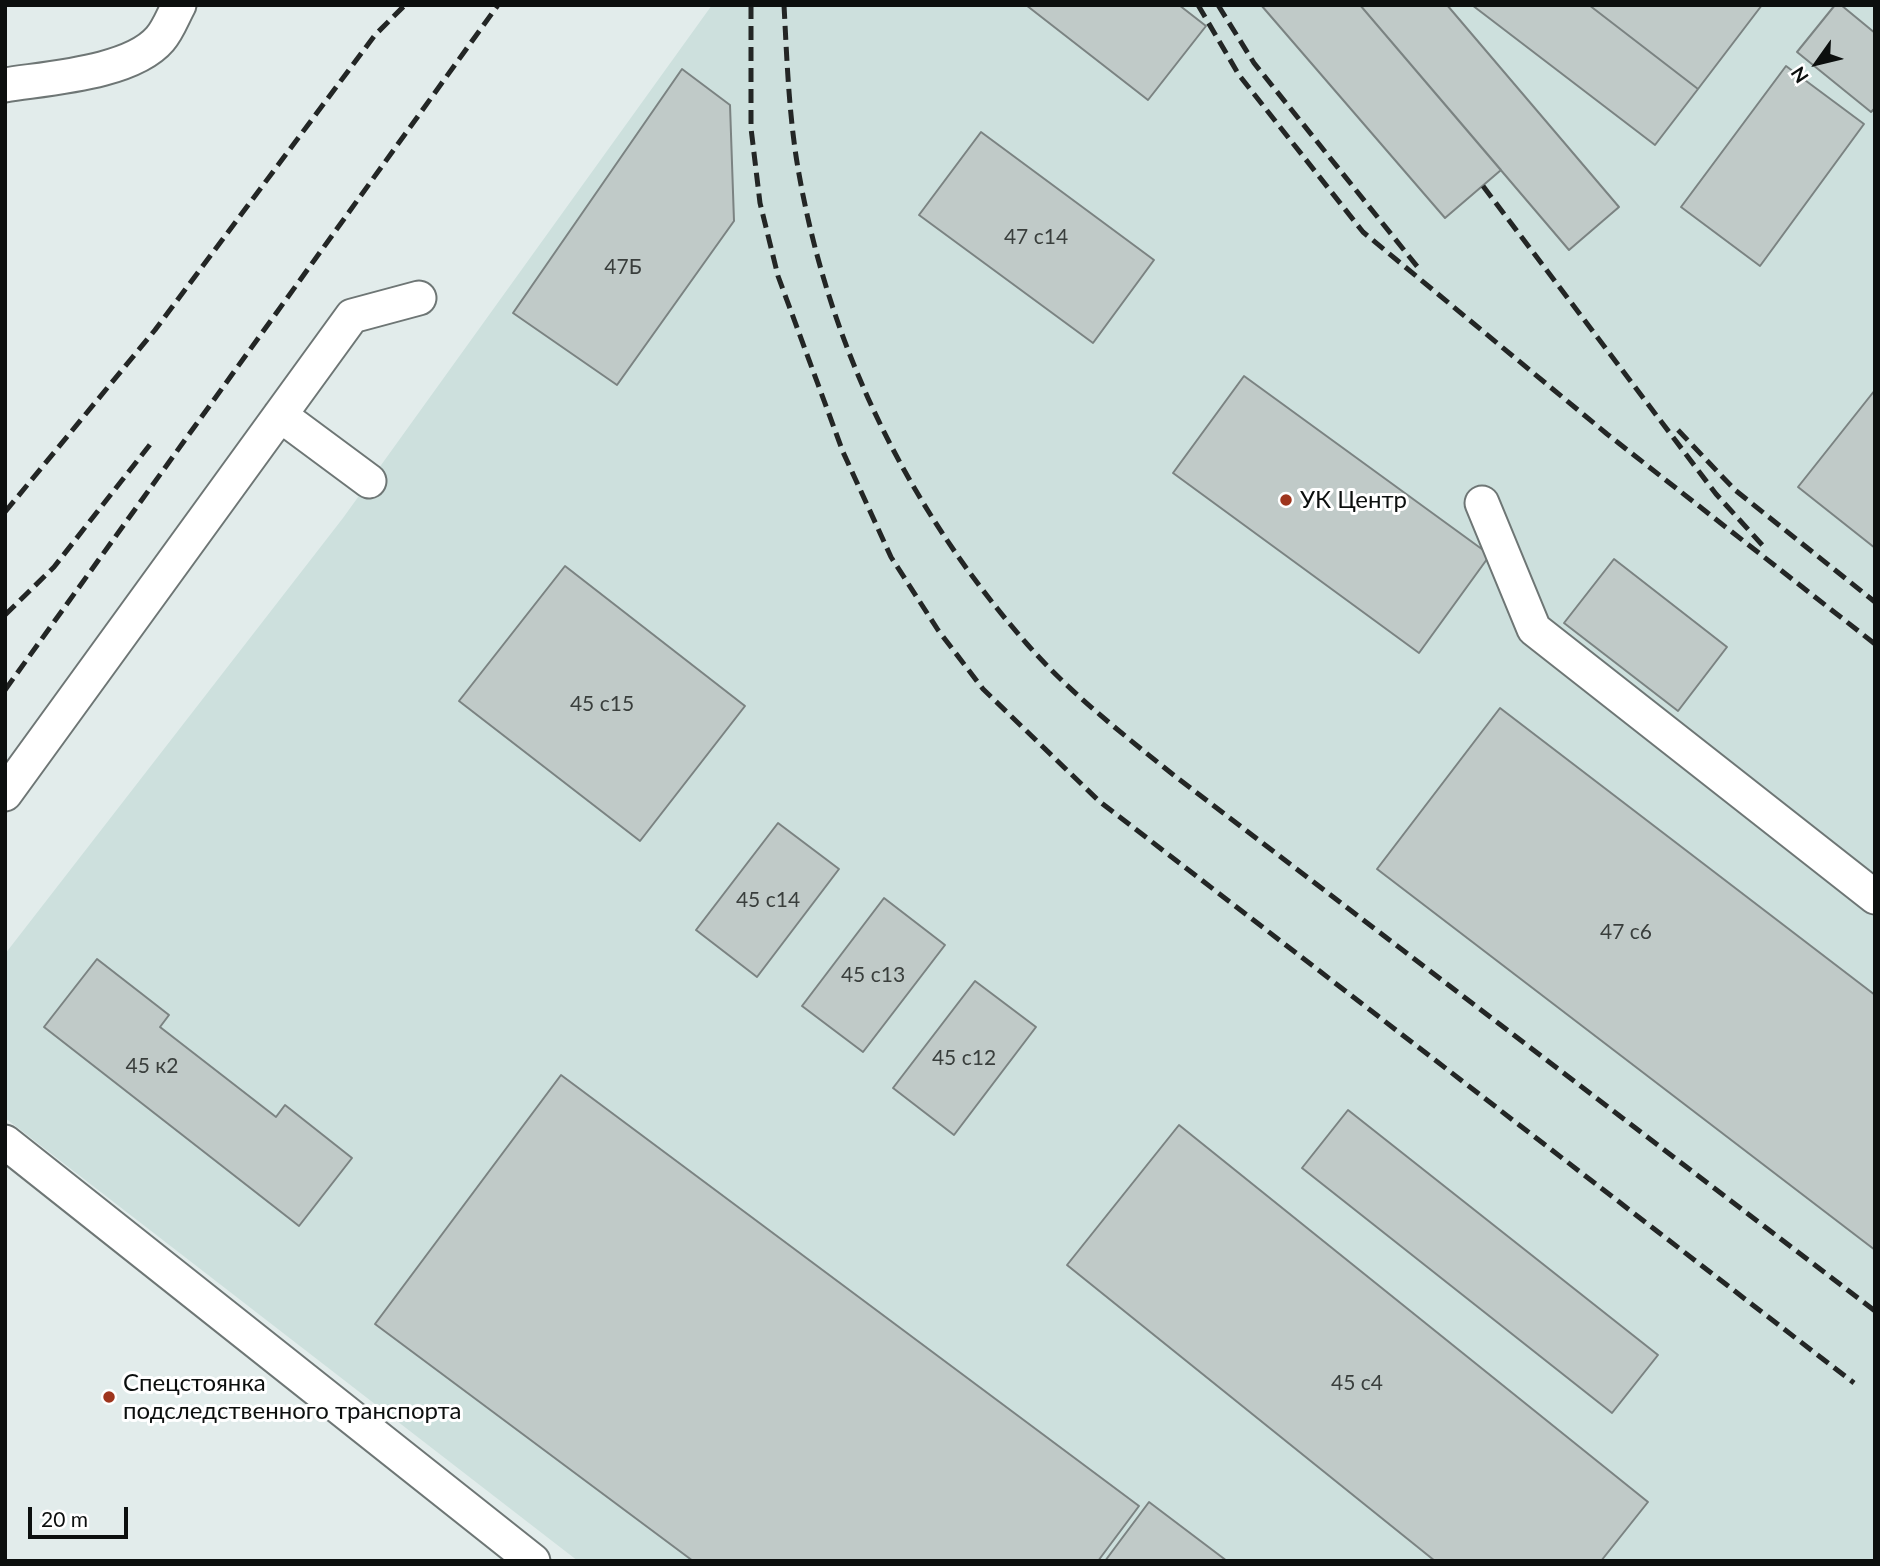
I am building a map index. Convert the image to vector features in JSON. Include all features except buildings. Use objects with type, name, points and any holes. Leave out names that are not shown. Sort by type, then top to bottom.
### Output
[{"type":"street","points":[[6,80],[102,68],[132,59],[160,40],[179,5]]},
{"type":"street","points":[[5,794],[352,316],[419,298]]},
{"type":"street","points":[[280,415],[369,481]]},
{"type":"street","points":[[1482,503],[1534,629],[1875,897]]},
{"type":"street","points":[[5,1142],[533,1561]]},
{"type":"shaded area","points":[[712,5],[1875,5],[1875,1561],[578,1561],[5,1118],[5,954],[343,518]]},
{"type":"railway","points":[[5,512],[155,330],[375,35],[405,5]]},
{"type":"railway","points":[[5,690],[498,5]]},
{"type":"railway","points":[[751,5],[751,128],[760,203],[778,276],[843,452],[891,557],[938,630],[983,689],[1099,801],[1854,1383]]},
{"type":"railway","points":[[784,5],[787,69],[799,174],[813,239],[831,302],[854,364],[880,424],[911,483],[946,539],[985,593],[1027,644],[1080,697],[1176,777],[1875,1311]]},
{"type":"railway","points":[[1198,5],[1239,75],[1363,232],[1607,434],[1875,644]]},
{"type":"railway","points":[[1218,5],[1254,63],[1420,270]]},
{"type":"railway","points":[[1483,186],[1716,494],[1765,548]]},
{"type":"railway","points":[[1678,430],[1735,490],[1875,602]]},
{"type":"railway","points":[[5,615],[54,567],[152,442]]},
{"type":"place","name":"УК Центр","points":[[1286,500]]},
{"type":"place","name":"Спецстоянка подследственного транспорта","points":[[109,1397]]}]
